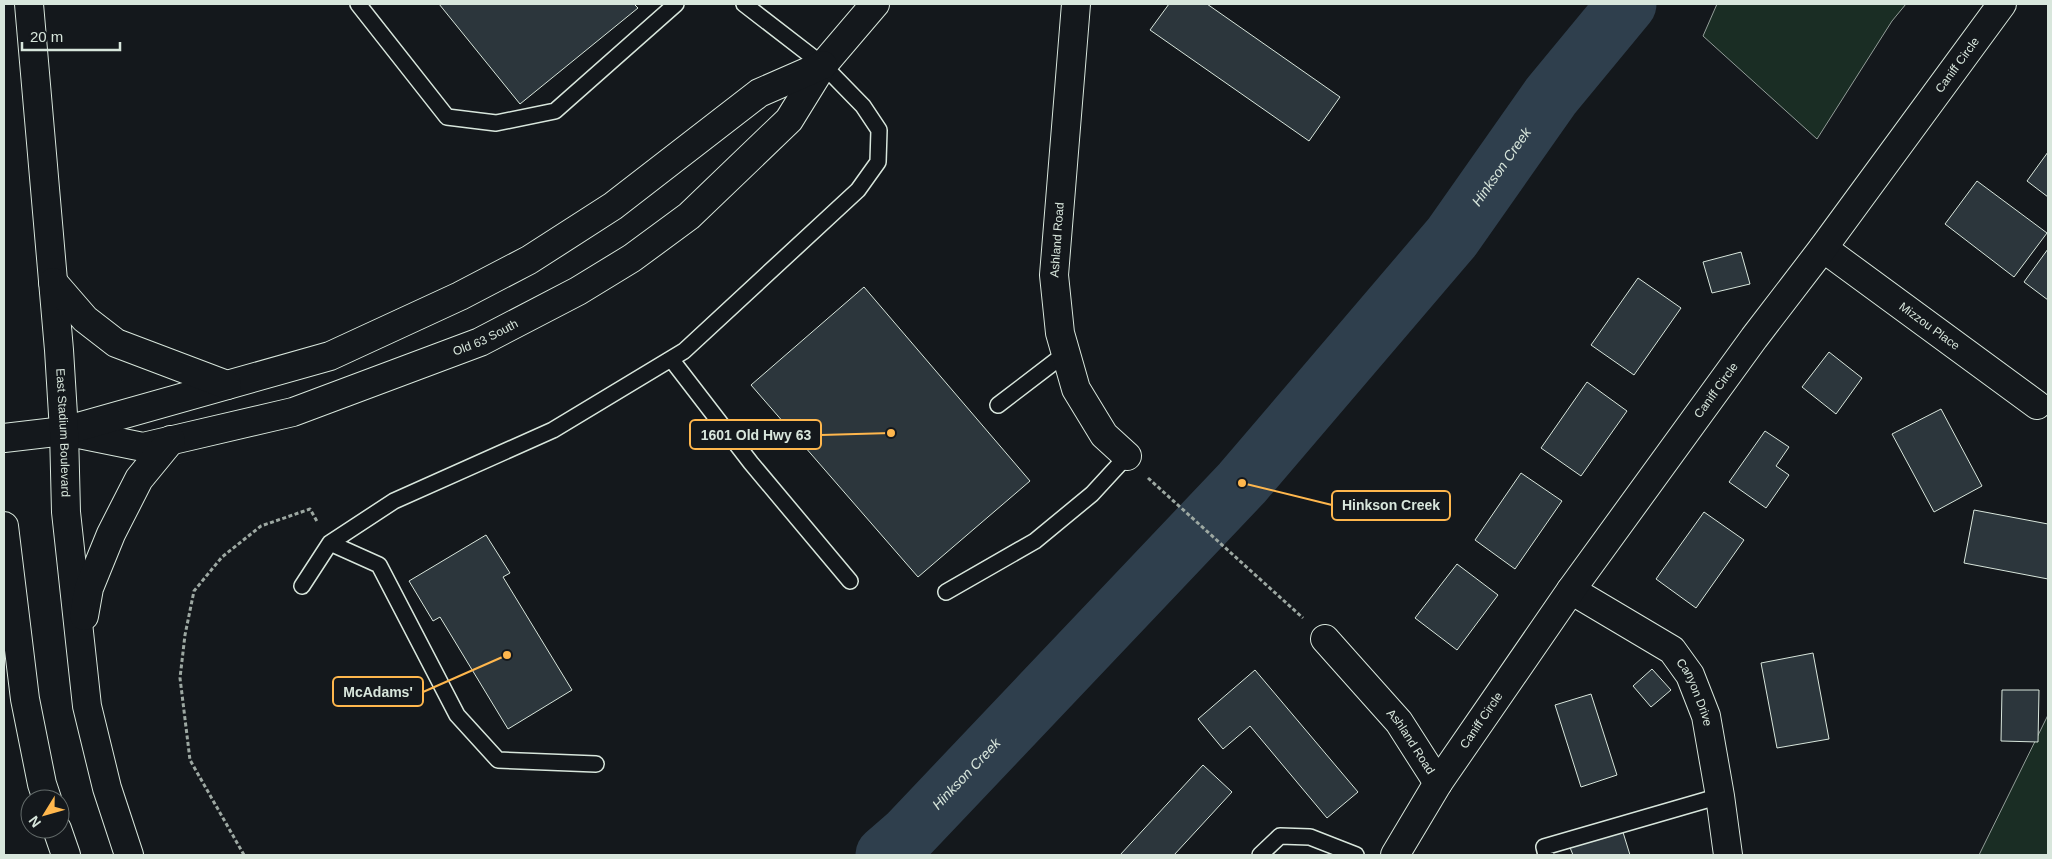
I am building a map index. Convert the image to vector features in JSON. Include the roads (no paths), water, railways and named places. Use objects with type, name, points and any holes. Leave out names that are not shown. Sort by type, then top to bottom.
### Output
[{"type":"main road","name":"East Stadium Boulevard","points":[[29,4],[64,431],[66,512],[87,706],[107,788],[129,855]]},
{"type":"main road","name":"Old 63 South","points":[[64,431],[143,447],[293,412],[480,342],[578,290],[632,258],[689,216],[789,120],[823,65],[875,4]]},
{"type":"main road","name":"Ashland Road","points":[[1076,4],[1054,275],[1060,333],[1076,389],[1104,435],[1127,456]]},
{"type":"main road","name":"Caniff Circle","points":[[1438,783],[1571,590],[1754,338],[1823,248],[2002,4]]},
{"type":"main road","name":"Old 63 South","points":[[4,438],[64,431],[330,356],[460,296],[529,260],[613,206],[759,94],[823,65]]},
{"type":"main road","name":"Mizzou Place","points":[[1823,248],[2037,405]]},
{"type":"main road","points":[[53,282],[85,319],[116,343],[228,385]]},
{"type":"main road","points":[[80,637],[89,588],[111,534],[139,479],[171,440]]},
{"type":"main road","points":[[4,526],[7,572],[25,699],[44,789]]},
{"type":"main road","name":"Canyon Drive","points":[[1571,590],[1672,650],[1690,675],[1706,716],[1728,855]]},
{"type":"main road","name":"Ashland Road","points":[[1325,639],[1399,722],[1438,783],[1395,855]]},
{"type":"main road","points":[[60,839],[66,855]]},
{"type":"lane","points":[[358,4],[447,117],[496,123],[555,111],[676,4]]},
{"type":"lane","points":[[302,586],[330,543],[394,501],[553,430],[684,351],[858,190],[878,162],[879,130],[863,106],[823,65],[744,4]]},
{"type":"lane","points":[[998,405],[1066,353]]},
{"type":"lane","points":[[671,359],[750,463],[850,581]]},
{"type":"lane","points":[[946,592],[1035,541],[1092,494],[1127,456]]},
{"type":"lane","points":[[330,543],[380,565],[457,715],[498,760],[596,764]]},
{"type":"lane","points":[[1546,855],[1544,847],[1720,796]]},
{"type":"lane","points":[[1260,855],[1280,836],[1310,836],[1356,855]]},
{"type":"waterway","name":"Hinkson Creek","points":[[885,855],[908,835],[1242,483],[1452,237],[1551,96],[1627,4]]},
{"type":"place","name":"1601 Old Hwy 63","points":[[891,433]]},
{"type":"place","name":"Hinkson Creek","points":[[1242,483]]},
{"type":"place","name":"McAdams'","points":[[507,655]]}]
